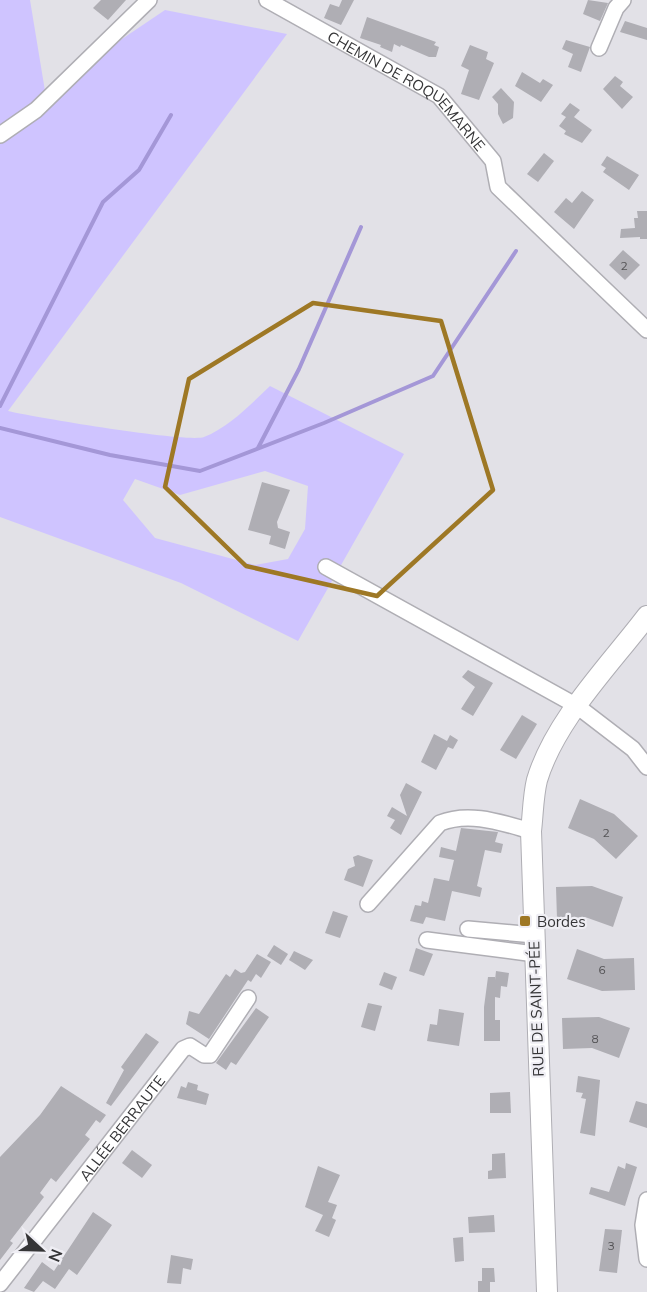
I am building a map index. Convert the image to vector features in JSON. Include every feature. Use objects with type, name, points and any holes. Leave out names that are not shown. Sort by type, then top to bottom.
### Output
[{"type":"main road","name":"RUE DE SAINT-PÉE","points":[[547,1292],[531,831],[536,783],[546,757],[563,725],[647,616]]},
{"type":"street","points":[[0,135],[36,110],[149,0]]},
{"type":"street","name":"CHEMIN DE ROQUEMARNE","points":[[267,0],[439,96],[493,162],[498,187],[647,330]]},
{"type":"street","points":[[599,48],[616,8],[623,0]]},
{"type":"street","points":[[326,567],[578,706],[633,749],[647,767]]},
{"type":"street","points":[[368,904],[440,823],[453,818],[470,817],[531,831]]},
{"type":"street","points":[[468,929],[535,945]]},
{"type":"street","points":[[427,940],[535,945]]},
{"type":"street","name":"ALLÉE BERRAUTE","points":[[0,1284],[183,1049],[190,1046],[204,1055],[210,1055],[248,998]]},
{"type":"street","points":[[647,1200],[643,1225],[647,1259]]},
{"type":"highlighted area","points":[[313,303],[441,321],[493,490],[377,596],[246,566],[165,487],[189,379]]},
{"type":"shaded area","points":[[0,0],[30,0],[45,91],[165,10],[287,34],[8,411],[141,433],[204,437],[231,421],[270,386],[404,454],[298,641],[181,583],[0,517]],"holes":[[[265,471],[308,486],[305,529],[288,559],[255,565],[155,538],[123,500],[135,479],[180,495]]]},
{"type":"building","points":[[101,0],[126,0],[108,20],[93,8]]},
{"type":"building","points":[[342,0],[354,0],[341,25],[324,18],[330,4],[339,7]]},
{"type":"building","points":[[588,0],[608,3],[600,21],[583,14]]},
{"type":"building","points":[[367,17],[436,42],[434,45],[439,47],[436,57],[429,57],[394,44],[392,52],[380,47],[381,45],[360,38]]},
{"type":"building","points":[[625,21],[647,28],[647,40],[620,32]]},
{"type":"building","points":[[566,40],[590,47],[581,72],[568,67],[573,54],[562,49]]},
{"type":"building","points":[[470,45],[488,52],[486,59],[494,63],[479,100],[461,94],[469,70],[461,66]]},
{"type":"building","points":[[522,72],[540,83],[543,79],[553,85],[541,102],[515,86]]},
{"type":"building","points":[[615,76],[623,82],[620,86],[633,97],[622,109],[603,89]]},
{"type":"building","points":[[501,88],[514,102],[513,118],[503,124],[498,114],[498,104],[492,97]]},
{"type":"building","points":[[570,103],[580,110],[574,117],[592,130],[582,143],[564,134],[566,131],[559,126],[566,117],[561,114]]},
{"type":"building","points":[[544,153],[554,161],[538,182],[527,174]]},
{"type":"building","points":[[607,156],[639,175],[629,190],[603,172],[606,168],[601,165]]},
{"type":"building","points":[[582,191],[594,200],[574,229],[554,212],[566,198],[572,203]]},
{"type":"building","points":[[637,211],[647,211],[647,239],[620,238],[621,229],[635,228],[634,218],[638,218]]},
{"type":"building","points":[[623,250],[640,265],[625,280],[609,265]]},
{"type":"building","points":[[262,482],[290,490],[277,522],[278,528],[290,532],[285,549],[269,544],[271,536],[248,530]]},
{"type":"building","points":[[468,670],[493,683],[473,716],[461,709],[475,687],[462,677]]},
{"type":"building","points":[[522,715],[537,724],[516,759],[500,750]]},
{"type":"building","points":[[434,734],[447,741],[450,735],[458,740],[453,749],[448,747],[436,770],[421,762]]},
{"type":"building","points":[[406,783],[422,792],[401,835],[390,828],[395,820],[387,816],[392,807],[407,816],[400,795]]},
{"type":"building","points":[[580,799],[614,814],[638,836],[616,859],[594,839],[568,828]]},
{"type":"building","points":[[461,828],[498,832],[495,842],[503,844],[501,853],[485,850],[477,886],[482,888],[480,897],[452,891],[445,921],[426,917],[423,924],[410,921],[415,905],[421,906],[422,901],[428,903],[434,878],[449,881],[454,860],[439,857],[441,847],[456,851]]},
{"type":"building","points":[[358,855],[373,860],[363,887],[344,880],[348,869],[355,866],[353,857]]},
{"type":"building","points":[[592,886],[623,897],[613,927],[585,917],[557,919],[556,887]]},
{"type":"building","points":[[333,911],[348,916],[340,938],[325,933]]},
{"type":"building","points":[[274,945],[288,954],[281,965],[267,956]]},
{"type":"building","points":[[416,948],[433,954],[424,976],[409,971]]},
{"type":"building","points":[[577,949],[604,959],[634,958],[635,990],[602,991],[567,979]]},
{"type":"building","points":[[294,951],[313,960],[305,970],[289,960]]},
{"type":"building","points":[[257,954],[271,962],[261,978],[256,974],[251,982],[248,980],[209,1039],[186,1024],[189,1011],[199,1014],[226,974],[230,977],[235,969],[241,973],[245,972]]},
{"type":"building","points":[[496,971],[509,973],[507,987],[501,986],[500,998],[495,997],[495,1020],[500,1020],[500,1041],[484,1041],[484,1007],[488,977],[495,977],[495,980]]},
{"type":"building","points":[[384,972],[397,977],[392,990],[379,985]]},
{"type":"building","points":[[368,1003],[382,1006],[375,1031],[361,1027]]},
{"type":"building","points":[[256,1008],[269,1017],[236,1065],[231,1062],[226,1070],[216,1063]]},
{"type":"building","points":[[439,1009],[464,1013],[459,1046],[427,1041],[430,1024],[437,1025]]},
{"type":"building","points":[[599,1017],[630,1028],[619,1058],[592,1048],[563,1049],[562,1018]]},
{"type":"building","points":[[146,1033],[159,1042],[111,1106],[106,1103],[124,1070],[121,1067]]},
{"type":"building","points":[[578,1076],[600,1080],[595,1136],[580,1133],[586,1099],[581,1098],[583,1093],[576,1092]]},
{"type":"building","points":[[188,1082],[198,1085],[197,1090],[209,1094],[206,1105],[177,1098],[181,1086],[186,1088]]},
{"type":"building","points":[[61,1086],[106,1115],[100,1123],[96,1120],[85,1135],[90,1139],[56,1182],[51,1178],[40,1193],[44,1197],[10,1241],[13,1243],[0,1260],[0,1157],[40,1115]]},
{"type":"building","points":[[510,1092],[511,1113],[490,1113],[490,1093]]},
{"type":"building","points":[[636,1101],[647,1104],[647,1128],[629,1122]]},
{"type":"building","points":[[132,1150],[152,1165],[142,1178],[122,1163]]},
{"type":"building","points":[[505,1153],[506,1178],[488,1179],[488,1171],[492,1170],[492,1154]]},
{"type":"building","points":[[626,1163],[637,1167],[625,1206],[589,1194],[591,1187],[609,1192],[618,1166],[625,1169]]},
{"type":"building","points":[[318,1166],[340,1175],[328,1202],[337,1205],[332,1218],[336,1220],[329,1237],[315,1231],[323,1215],[305,1207]]},
{"type":"building","points":[[93,1212],[112,1225],[77,1275],[69,1269],[55,1289],[43,1281],[34,1292],[24,1288],[42,1262],[54,1271]]},
{"type":"building","points":[[494,1215],[495,1232],[469,1233],[468,1217]]},
{"type":"building","points":[[605,1229],[622,1230],[617,1273],[599,1271]]},
{"type":"building","points":[[463,1237],[464,1261],[455,1262],[453,1238]]},
{"type":"building","points":[[171,1255],[193,1259],[191,1270],[183,1268],[181,1284],[167,1283]]},
{"type":"building","points":[[482,1268],[494,1268],[495,1282],[490,1282],[490,1292],[478,1292],[478,1281],[482,1281]]},
{"type":"waterway","points":[[0,406],[103,202],[139,170],[171,115]]},
{"type":"waterway","points":[[258,448],[299,369],[361,227]]},
{"type":"waterway","points":[[0,428],[110,455],[200,471],[324,423],[433,376],[516,251]]},
{"type":"place","name":"Bordes","points":[[525,921]]}]
